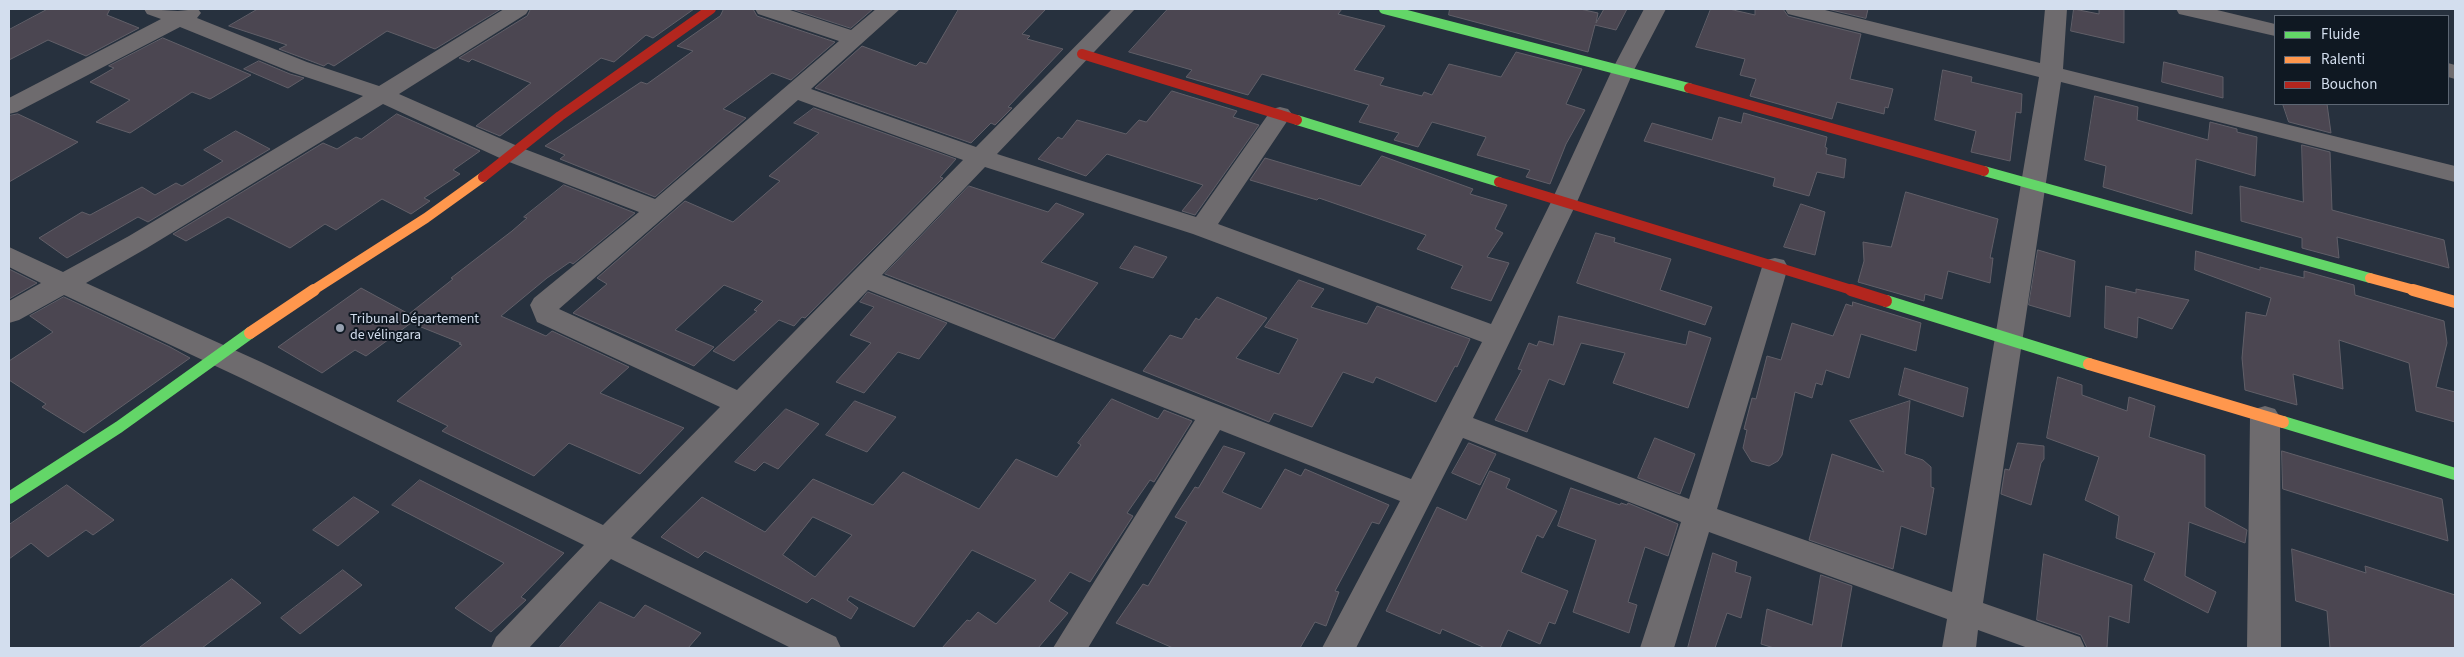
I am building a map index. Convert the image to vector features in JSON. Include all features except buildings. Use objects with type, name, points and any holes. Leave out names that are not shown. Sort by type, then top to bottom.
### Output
[{"type":"main road","points":[[9,498],[119,428],[297,299],[388,244],[459,196],[584,99],[711,9]]},
{"type":"main road","points":[[1384,9],[1623,70],[1869,138],[2033,186],[2455,302]]},
{"type":"main road","points":[[1082,54],[2008,339],[2455,474]]},
{"type":"street","points":[[155,9],[189,14],[216,35],[299,67],[380,94],[513,154],[658,210]]},
{"type":"street","points":[[9,313],[138,242],[483,33],[518,9]]},
{"type":"street","points":[[766,9],[853,38]]},
{"type":"street","points":[[741,404],[547,315],[544,305],[658,210],[853,38],[889,9]]},
{"type":"street","points":[[508,648],[608,541],[1124,9]]},
{"type":"street","points":[[1339,648],[1456,423],[1564,202],[1623,70],[1655,9]]},
{"type":"street","points":[[1796,9],[2455,174]]},
{"type":"street","points":[[1959,648],[2051,72],[2056,9]]},
{"type":"street","points":[[2187,9],[2274,30]]},
{"type":"street","points":[[9,107],[189,14]]},
{"type":"street","points":[[794,91],[980,157],[1202,228],[1497,337]]},
{"type":"street","points":[[1202,228],[1280,114]]},
{"type":"street","points":[[9,256],[62,283],[220,356],[608,541],[824,648]]},
{"type":"street","points":[[1657,648],[1700,516],[1775,267]]},
{"type":"street","points":[[864,278],[1213,416],[1418,494]]},
{"type":"street","points":[[1070,648],[1213,416]]},
{"type":"street","points":[[2264,648],[2265,417]]},
{"type":"street","points":[[1456,423],[1700,516],[2068,648]]},
{"type":"traffic: fast","points":[[1384,9],[1689,88]]},
{"type":"traffic: fast","points":[[1297,120],[1499,182]]},
{"type":"traffic: fast","points":[[1984,171],[2370,278]]},
{"type":"traffic: fast","points":[[1886,301],[2089,364]]},
{"type":"traffic: fast","points":[[9,498],[119,427],[250,333]]},
{"type":"traffic: fast","points":[[2283,422],[2455,474]]},
{"type":"traffic: slow","points":[[250,333],[426,218],[483,177]]},
{"type":"traffic: slow","points":[[2370,278],[2455,302]]},
{"type":"traffic: slow","points":[[2089,364],[2283,422]]},
{"type":"traffic: jam","points":[[483,177],[560,116],[711,9]]},
{"type":"traffic: jam","points":[[1082,54],[1297,120]]},
{"type":"traffic: jam","points":[[1689,88],[1984,171]]},
{"type":"traffic: jam","points":[[1499,182],[1886,301]]},
{"type":"place","name":"Tribunal Département de vélingara","points":[[340,328]]}]
